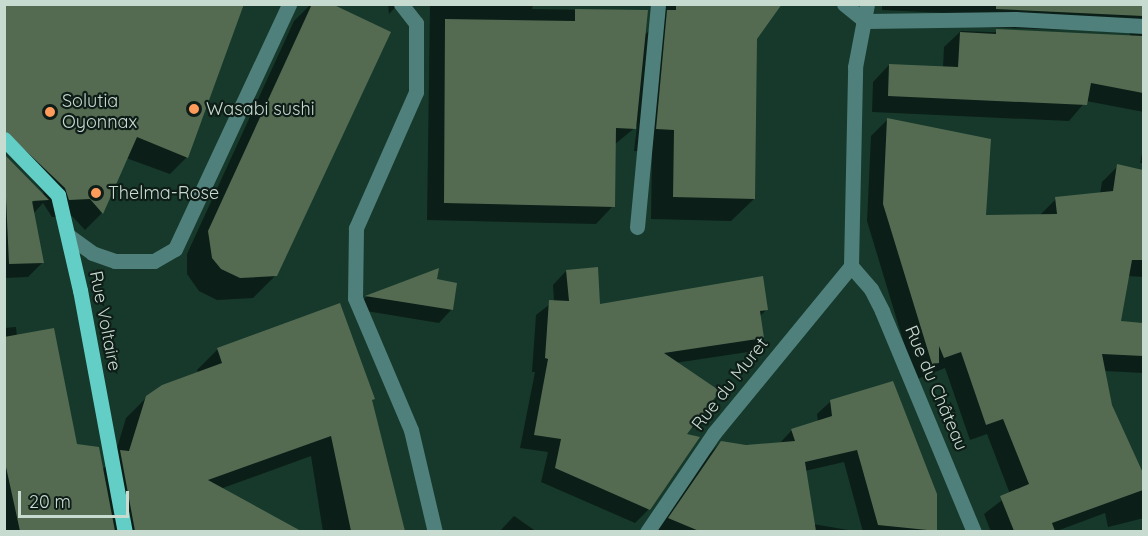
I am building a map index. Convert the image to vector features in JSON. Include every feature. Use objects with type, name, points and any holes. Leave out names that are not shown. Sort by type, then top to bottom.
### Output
[{"type":"main road","name":"Rue Voltaire","points":[[4,139],[58,195],[69,236],[125,531]]},
{"type":"street","points":[[69,236],[92,253],[115,261],[154,261],[175,249],[289,4]]},
{"type":"street","points":[[401,4],[416,23],[416,92],[356,228],[355,298],[411,430],[435,531]]},
{"type":"street","points":[[637,227],[658,4]]},
{"type":"street","points":[[844,4],[865,21],[1015,19],[1143,26]]},
{"type":"street","points":[[851,267],[855,68],[867,4]]},
{"type":"street","name":"Rue du Muret","points":[[646,531],[714,433],[851,267]]},
{"type":"street","name":"Rue du Château","points":[[851,267],[871,289],[882,311],[974,531]]},
{"type":"building","points":[[4,4],[244,4],[188,158],[137,137],[103,214],[90,199],[69,200],[65,188],[4,130]]},
{"type":"building","points":[[312,4],[332,4],[391,32],[277,276],[240,278],[221,269],[212,258],[208,231]]},
{"type":"building","points":[[676,4],[782,4],[757,39],[755,199],[673,197],[674,130],[656,129],[667,10],[676,10]]},
{"type":"building","points":[[996,4],[1143,4],[1143,16],[996,9]]},
{"type":"building","points":[[575,9],[648,10],[636,129],[616,128],[615,207],[444,203],[445,19],[575,21]]},
{"type":"building","points":[[996,29],[1143,36],[1143,93],[1091,83],[1087,105],[888,96],[889,64],[958,67],[960,32],[996,34]]},
{"type":"building","points":[[887,118],[991,139],[986,215],[1057,214],[1055,197],[1113,191],[1117,164],[1143,170],[1143,260],[1132,260],[1121,321],[1143,323],[1143,356],[1102,354],[1112,405],[1143,473],[1143,490],[1052,523],[1055,531],[1014,531],[1000,496],[1029,484],[1003,419],[986,425],[961,352],[944,358],[939,346],[939,363],[932,364],[883,204]]},
{"type":"building","points":[[4,154],[49,200],[32,201],[44,263],[9,264]]},
{"type":"building","points":[[598,267],[600,304],[763,276],[768,310],[760,311],[764,338],[664,353],[720,391],[687,434],[700,437],[650,510],[555,468],[561,439],[534,435],[548,359],[545,358],[549,300],[569,301],[566,270]]},
{"type":"building","points":[[439,268],[437,279],[457,283],[453,310],[365,296]]},
{"type":"building","points":[[340,303],[375,399],[372,400],[405,531],[351,531],[331,436],[208,480],[301,531],[135,531],[120,450],[129,451],[146,396],[162,385],[222,363],[217,348]]},
{"type":"building","points":[[54,328],[77,444],[99,447],[115,531],[20,531],[4,458],[4,337]]},
{"type":"building","points":[[893,381],[937,494],[937,531],[878,525],[857,450],[805,462],[816,531],[699,531],[668,518],[721,441],[746,445],[795,441],[791,429],[832,416],[830,400]]},
{"type":"place","name":"Wasabi sushi","points":[[194,109]]},
{"type":"place","name":"Solutia Oyonnax","points":[[50,112]]},
{"type":"place","name":"Thelma-Rose","points":[[96,193]]}]
